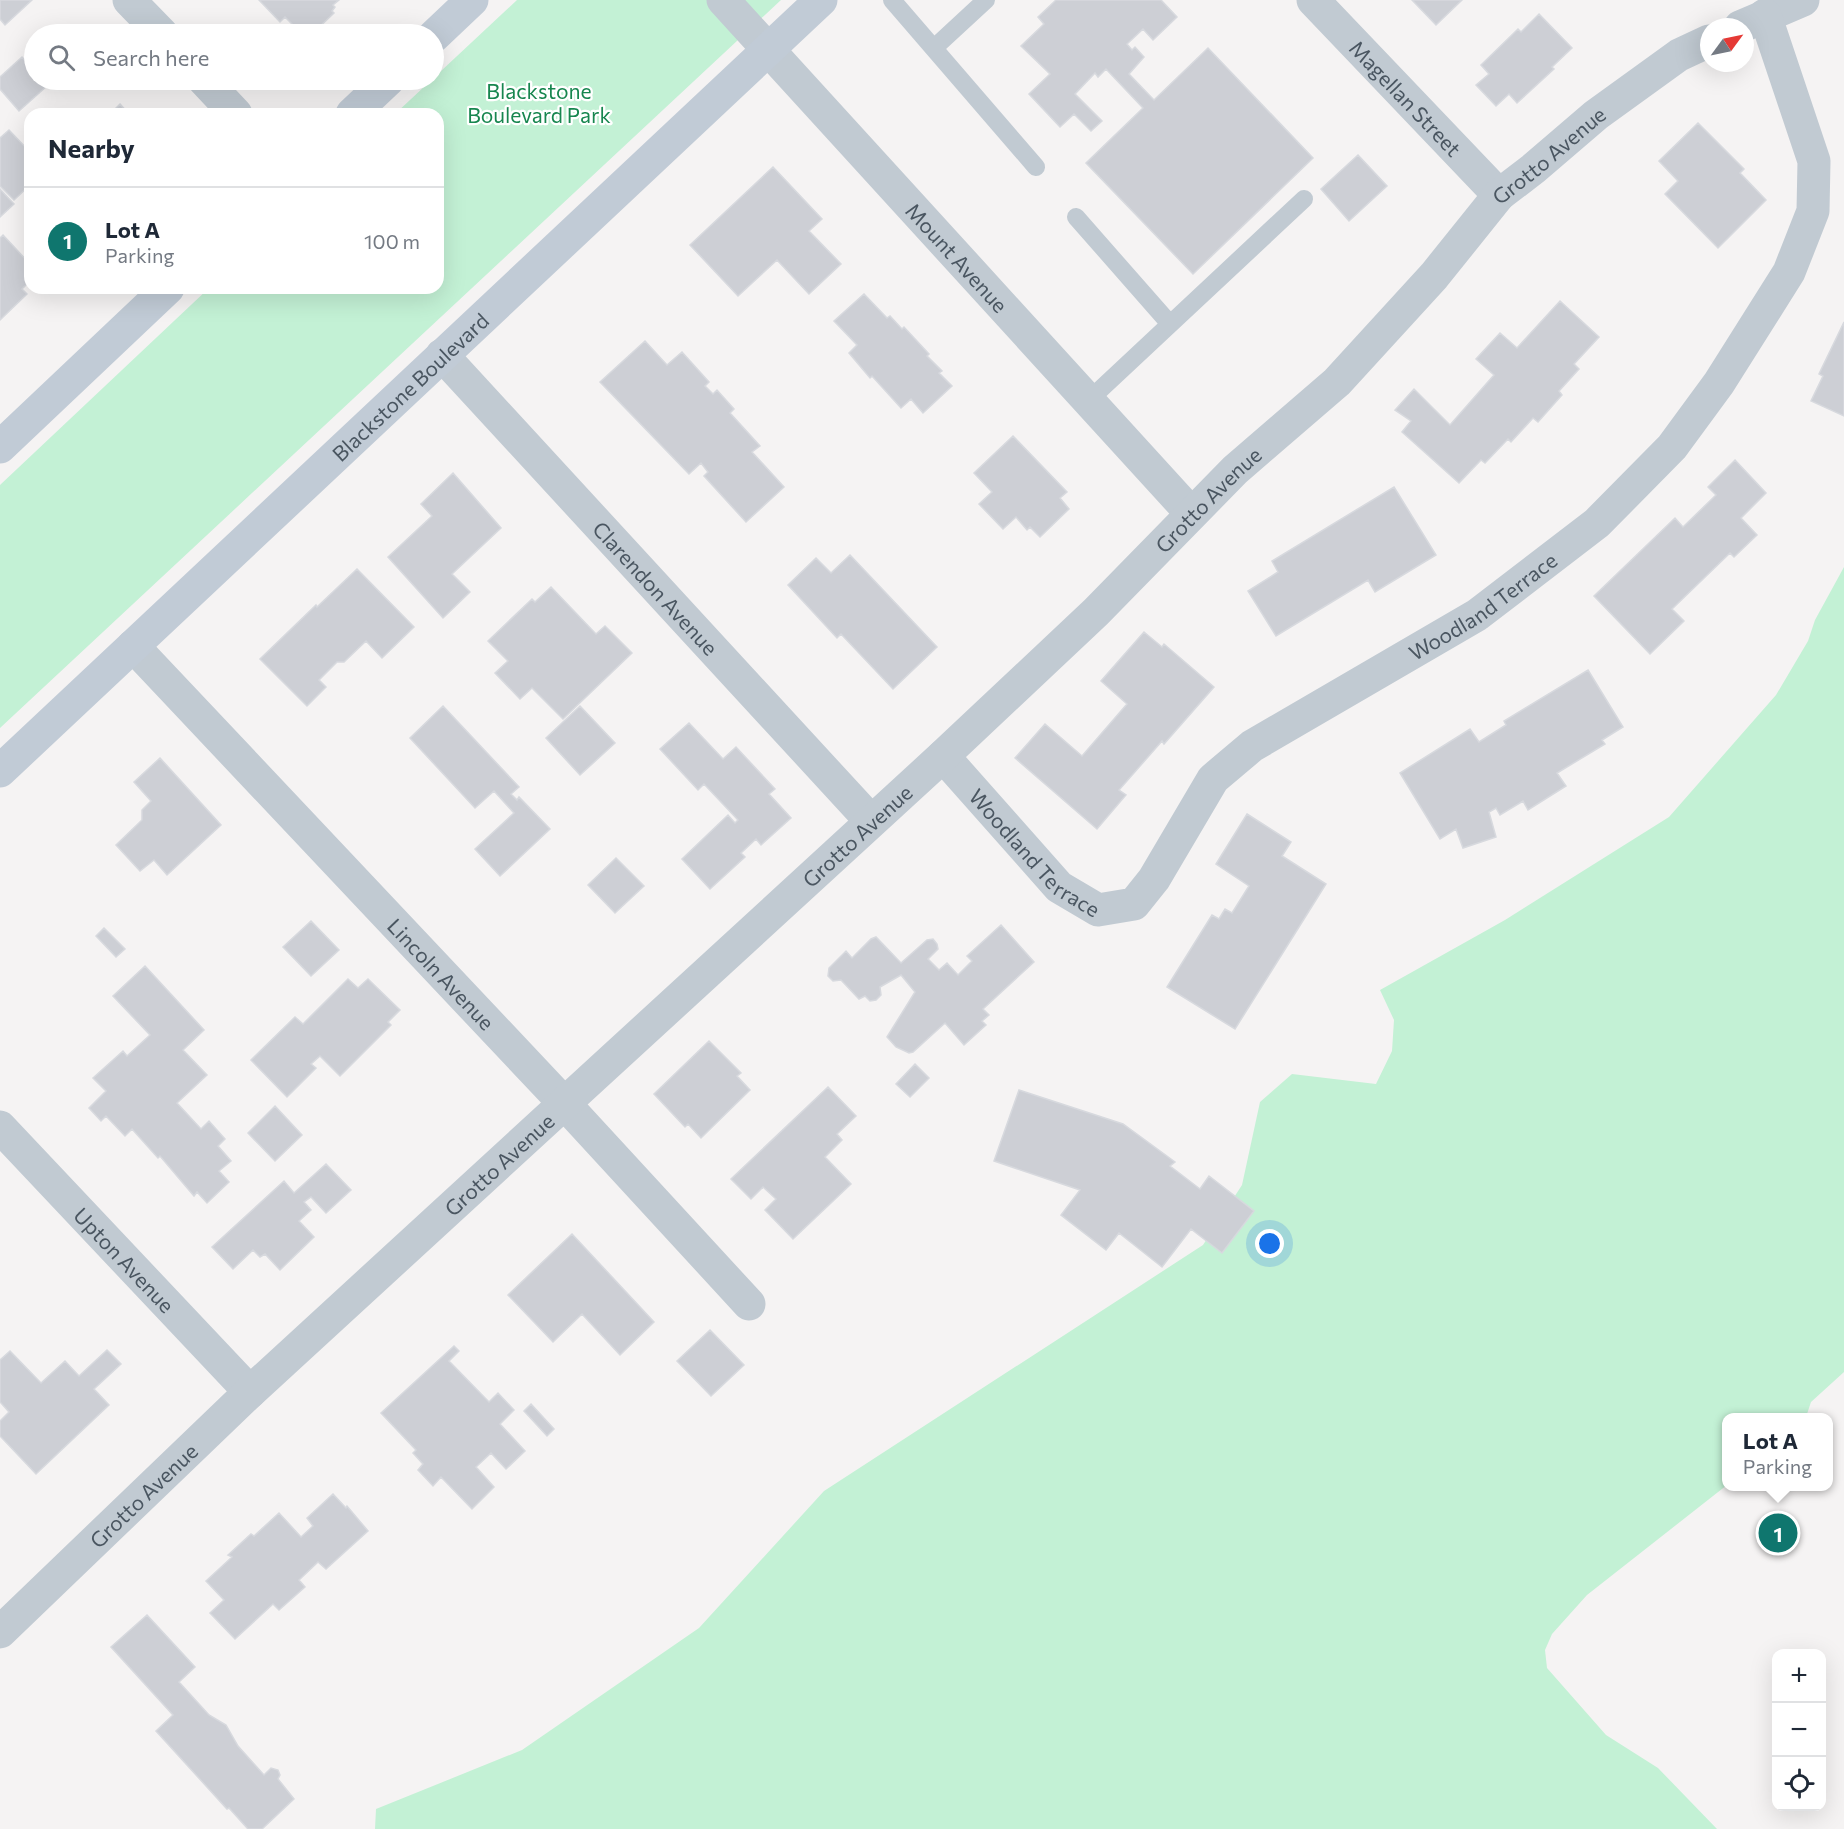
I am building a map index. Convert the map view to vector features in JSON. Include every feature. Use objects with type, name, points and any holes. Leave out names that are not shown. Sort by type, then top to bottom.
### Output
[{"type":"main road","points":[[444,27],[472,0]]},
{"type":"main road","name":"Blackstone Boulevard","points":[[0,771],[821,0]]},
{"type":"main road","points":[[358,108],[377,90]]},
{"type":"main road","points":[[0,447],[162,294]]},
{"type":"street","points":[[129,0],[152,24]]},
{"type":"street","name":"Mount Avenue","points":[[723,0],[1191,513]]},
{"type":"street","name":"Magellan Street","points":[[1313,0],[1499,195]]},
{"type":"street","points":[[1754,20],[1803,0]]},
{"type":"street","name":"Woodland Terrace","points":[[942,756],[1059,887],[1098,910],[1134,904],[1155,879],[1213,779],[1252,746],[1477,615],[1597,523],[1671,447],[1719,383],[1789,272],[1813,211],[1814,161],[1754,26]]},
{"type":"street","name":"Grotto Avenue","points":[[0,1632],[250,1392],[872,821],[1096,612],[1234,470],[1336,382],[1434,276],[1499,195],[1596,115],[1679,55],[1700,45]]},
{"type":"street","points":[[213,90],[230,108]]},
{"type":"street","name":"Clarendon Avenue","points":[[442,355],[872,821]]},
{"type":"street","name":"Lincoln Avenue","points":[[133,646],[564,1103],[749,1304]]},
{"type":"street","name":"Upton Avenue","points":[[0,1127],[250,1392]]},
{"type":"lane","points":[[892,0],[1036,167]]},
{"type":"lane","points":[[934,48],[986,0]]},
{"type":"lane","points":[[1088,400],[1304,199]]},
{"type":"lane","points":[[1076,217],[1170,324]]},
{"type":"green space","name":"Blackstone Boulevard Park","points":[[517,0],[781,0],[0,728],[0,485],[203,294],[444,294],[444,108],[401,108],[421,90],[444,90],[444,68]]},
{"type":"green space","points":[[1844,567],[1844,1372],[1811,1402],[1807,1413],[1722,1413],[1722,1489],[1587,1595],[1552,1634],[1545,1650],[1547,1668],[1606,1735],[1658,1768],[1717,1829],[375,1829],[376,1809],[522,1750],[699,1628],[824,1491],[1203,1245],[1242,1185],[1260,1102],[1292,1074],[1376,1084],[1392,1051],[1394,1020],[1380,990],[1505,920],[1669,817],[1776,695],[1808,641],[1815,620]]},
{"type":"building","points":[[0,0],[32,0],[5,25],[0,19]]},
{"type":"building","points":[[259,0],[339,0],[333,5],[334,13],[322,24],[292,24],[285,17],[280,22]]},
{"type":"building","points":[[1056,0],[1161,0],[1177,17],[1153,40],[1143,29],[1127,44],[1132,50],[1135,47],[1144,57],[1129,74],[1154,100],[1208,48],[1313,158],[1193,274],[1086,163],[1143,108],[1106,69],[1098,77],[1095,73],[1075,94],[1102,121],[1091,131],[1074,114],[1060,127],[1029,94],[1050,74],[1021,46],[1044,24],[1038,17]]},
{"type":"building","points":[[1412,0],[1462,0],[1436,25]]},
{"type":"building","points":[[1539,14],[1572,48],[1552,67],[1554,69],[1517,103],[1509,94],[1496,106],[1476,85],[1489,74],[1481,65],[1518,29],[1521,32]]},
{"type":"building","points":[[22,57],[24,59],[24,90],[42,90],[19,111],[0,89],[0,77]]},
{"type":"building","points":[[1698,123],[1744,169],[1740,173],[1766,200],[1718,248],[1665,194],[1678,181],[1659,161]]},
{"type":"building","points":[[9,130],[24,146],[24,191],[14,200],[0,186],[0,138]]},
{"type":"building","points":[[1358,155],[1387,186],[1349,221],[1321,189]]},
{"type":"building","points":[[773,167],[822,219],[809,231],[841,264],[809,294],[777,260],[738,296],[690,245]]},
{"type":"building","points":[[0,189],[14,204],[0,217]]},
{"type":"building","points":[[3,235],[24,258],[24,287],[22,289],[24,294],[27,294],[0,320],[0,238]]},
{"type":"building","points":[[864,294],[887,318],[890,316],[902,329],[904,327],[929,354],[927,356],[942,371],[939,373],[952,386],[923,413],[911,399],[901,408],[872,376],[870,378],[849,353],[857,345],[834,321]]},
{"type":"building","points":[[1560,301],[1599,337],[1574,364],[1579,369],[1559,391],[1562,395],[1538,422],[1533,418],[1511,442],[1508,439],[1485,463],[1481,460],[1459,483],[1402,432],[1411,421],[1395,410],[1414,389],[1450,425],[1494,375],[1476,359],[1500,333],[1517,348]]},
{"type":"building","points":[[1844,322],[1844,416],[1811,401],[1823,376],[1819,374]]},
{"type":"building","points":[[645,341],[667,365],[682,352],[709,382],[705,386],[713,394],[717,390],[734,409],[730,413],[760,446],[752,452],[784,487],[746,522],[704,476],[708,472],[701,463],[689,474],[600,382]]},
{"type":"building","points":[[1013,436],[1067,492],[1060,498],[1069,509],[1040,537],[1030,527],[1027,530],[1016,517],[1003,529],[979,504],[992,492],[974,473]]},
{"type":"building","points":[[1735,460],[1766,493],[1741,518],[1757,535],[1734,557],[1730,553],[1672,609],[1684,621],[1650,654],[1594,596],[1675,518],[1683,527],[1716,495],[1708,487]]},
{"type":"building","points":[[453,473],[501,528],[452,574],[470,592],[443,618],[388,557],[432,516],[421,504]]},
{"type":"building","points":[[1394,487],[1436,555],[1375,592],[1368,580],[1276,636],[1248,591],[1278,572],[1272,561]]},
{"type":"building","points":[[850,555],[937,647],[893,689],[841,634],[837,638],[788,585],[816,558],[831,573]]},
{"type":"building","points":[[357,569],[414,627],[382,658],[366,641],[344,662],[337,662],[319,680],[326,687],[307,706],[260,659]]},
{"type":"building","points":[[551,587],[596,634],[605,626],[632,653],[563,719],[532,688],[520,699],[495,673],[508,661],[488,641],[532,599],[535,602]]},
{"type":"building","points":[[1144,632],[1162,647],[1164,644],[1214,687],[1164,744],[1162,741],[1119,790],[1126,795],[1097,829],[1015,758],[1045,724],[1082,756],[1127,704],[1101,681]]},
{"type":"building","points":[[1588,670],[1623,727],[1602,740],[1605,744],[1557,773],[1566,786],[1528,810],[1523,801],[1500,815],[1496,808],[1489,812],[1496,837],[1463,848],[1456,829],[1440,839],[1400,773],[1470,729],[1479,742],[1506,725],[1504,721]]},
{"type":"building","points":[[443,706],[519,787],[511,794],[517,800],[519,797],[550,829],[500,876],[475,849],[514,813],[494,791],[475,808],[410,738]]},
{"type":"building","points":[[580,706],[615,743],[580,775],[546,738]]},
{"type":"building","points":[[689,723],[723,759],[736,747],[775,789],[769,794],[791,818],[761,845],[756,839],[741,853],[745,857],[710,889],[682,859],[728,815],[735,823],[738,820],[704,784],[698,790],[660,749]]},
{"type":"building","points":[[160,758],[221,825],[167,875],[154,860],[140,871],[116,845],[142,820],[142,810],[151,801],[134,782]]},
{"type":"building","points":[[1247,814],[1291,842],[1282,856],[1326,884],[1235,1029],[1167,987],[1212,915],[1219,919],[1225,909],[1232,913],[1249,886],[1216,864]]},
{"type":"building","points":[[616,858],[644,886],[615,913],[588,885]]},
{"type":"building","points":[[311,921],[339,950],[311,976],[283,947]]},
{"type":"building","points":[[1001,925],[1034,962],[983,1009],[989,1015],[982,1021],[986,1025],[964,1045],[945,1023],[909,1053],[896,1047],[887,1037],[915,992],[901,975],[880,987],[881,995],[876,1000],[870,1001],[865,996],[859,999],[841,980],[833,981],[828,976],[829,968],[846,951],[852,958],[876,937],[901,963],[927,940],[933,939],[938,949],[928,959],[939,970],[947,963],[958,975],[972,961],[967,956]]},
{"type":"building","points":[[104,928],[125,949],[116,957],[96,936]]},
{"type":"building","points":[[145,966],[204,1030],[183,1050],[207,1075],[177,1103],[201,1129],[209,1121],[225,1139],[218,1146],[231,1161],[219,1171],[229,1182],[207,1203],[197,1192],[194,1196],[160,1156],[158,1158],[132,1129],[125,1136],[106,1116],[101,1121],[89,1108],[106,1091],[93,1078],[123,1051],[127,1056],[150,1035],[113,996]]},
{"type":"building","points":[[348,979],[358,988],[368,979],[400,1010],[388,1022],[391,1025],[340,1076],[320,1056],[311,1064],[316,1068],[287,1097],[251,1060],[295,1017],[303,1024]]},
{"type":"building","points":[[709,1041],[741,1073],[737,1076],[750,1090],[701,1138],[688,1124],[685,1127],[654,1094]]},
{"type":"building","points":[[915,1064],[929,1078],[910,1097],[896,1084]]},
{"type":"building","points":[[828,1087],[856,1116],[837,1134],[842,1140],[825,1157],[851,1184],[793,1239],[765,1210],[776,1199],[763,1187],[751,1199],[731,1179]]},
{"type":"building","points":[[1019,1090],[1123,1124],[1175,1162],[1170,1166],[1200,1189],[1209,1176],[1254,1211],[1222,1253],[1191,1229],[1162,1267],[1119,1233],[1106,1250],[1061,1215],[1080,1190],[994,1161]]},
{"type":"building","points":[[275,1106],[302,1135],[275,1161],[248,1133]]},
{"type":"building","points":[[326,1164],[351,1190],[326,1213],[311,1197],[304,1202],[311,1210],[299,1221],[314,1237],[280,1270],[265,1254],[260,1257],[253,1250],[233,1269],[212,1247],[284,1181],[294,1193]]},
{"type":"building","points":[[572,1234],[654,1322],[620,1355],[582,1314],[553,1342],[508,1295]]},
{"type":"building","points":[[710,1330],[744,1365],[711,1396],[677,1361]]},
{"type":"building","points":[[454,1346],[459,1351],[449,1361],[489,1402],[498,1393],[514,1410],[500,1424],[525,1451],[506,1469],[491,1453],[476,1467],[494,1487],[472,1509],[441,1477],[433,1486],[418,1470],[423,1464],[413,1453],[416,1450],[381,1413]]},
{"type":"building","points":[[107,1350],[121,1364],[94,1389],[109,1405],[36,1474],[0,1436],[0,1421],[9,1412],[0,1402],[0,1360],[10,1351],[41,1383],[65,1361],[79,1376]]},
{"type":"building","points":[[531,1404],[554,1429],[547,1436],[524,1411]]},
{"type":"building","points":[[333,1494],[346,1508],[347,1506],[368,1531],[326,1569],[318,1562],[299,1580],[305,1587],[279,1610],[273,1604],[235,1639],[210,1613],[224,1600],[206,1581],[232,1557],[228,1555],[251,1534],[254,1536],[279,1513],[301,1537],[313,1526],[307,1518]]},
{"type":"building","points":[[147,1615],[195,1667],[179,1682],[209,1715],[226,1725],[238,1746],[264,1775],[271,1768],[278,1770],[280,1775],[278,1779],[294,1799],[262,1829],[248,1829],[156,1731],[173,1715],[111,1647]]},
{"type":"place","name":"Lot A","points":[[1778,1533]]}]
